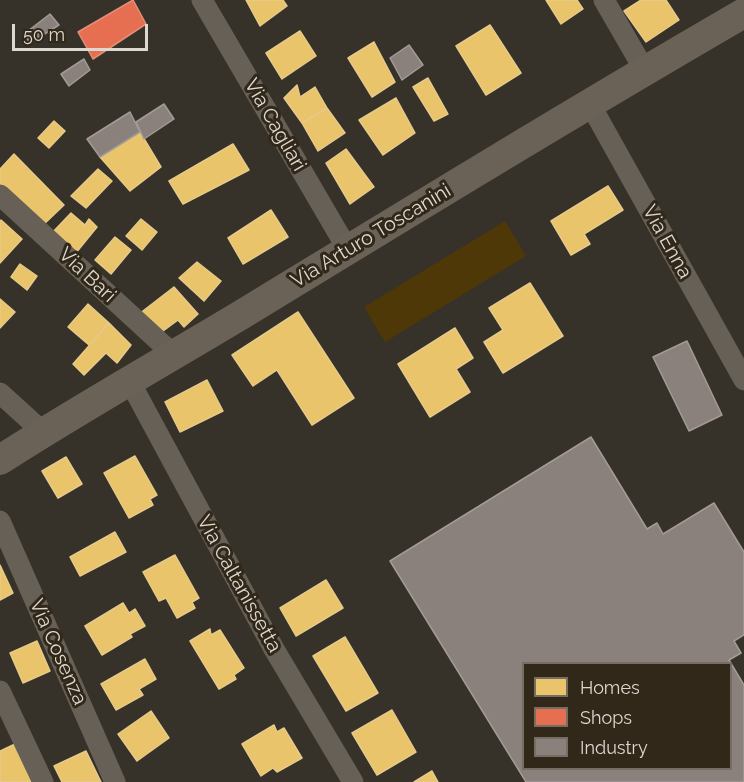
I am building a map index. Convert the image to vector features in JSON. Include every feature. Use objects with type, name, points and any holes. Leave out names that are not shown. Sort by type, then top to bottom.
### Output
[{"type":"street","name":"Via Cagliari","points":[[202,0],[348,250]]},
{"type":"street","points":[[604,0],[645,71]]},
{"type":"street","name":"Via Arturo Toscanini","points":[[0,460],[43,432],[744,13]]},
{"type":"street","name":"Via Enna","points":[[590,104],[744,380]]},
{"type":"street","name":"Via Bari","points":[[0,195],[174,355]]},
{"type":"street","name":"Via Caltanissetta","points":[[130,382],[274,649],[353,782]]},
{"type":"street","points":[[0,393],[43,432]]},
{"type":"street","name":"Via Cosenza","points":[[0,521],[116,782]]},
{"type":"street","points":[[0,691],[43,782]]},
{"type":"shaded area","points":[[505,221],[526,256],[385,342],[364,307]]},
{"type":"building: Homes","points":[[246,0],[283,0],[287,6],[260,26]]},
{"type":"building: Homes","points":[[546,0],[577,0],[583,9],[561,24]]},
{"type":"building: Homes","points":[[641,0],[666,0],[679,20],[646,42],[624,11]]},
{"type":"building: Homes","points":[[490,25],[521,73],[486,95],[456,46]]},
{"type":"building: Homes","points":[[300,31],[316,56],[282,79],[266,53]]},
{"type":"building: Homes","points":[[374,42],[395,82],[372,97],[348,58]]},
{"type":"building: Homes","points":[[428,78],[448,114],[434,121],[413,87]]},
{"type":"building: Homes","points":[[297,85],[300,97],[315,87],[327,108],[302,123],[284,98]]},
{"type":"building: Homes","points":[[396,98],[415,133],[383,155],[359,120]]},
{"type":"building: Homes","points":[[327,108],[345,133],[318,151],[302,123]]},
{"type":"building: Homes","points":[[54,121],[65,131],[49,148],[38,138]]},
{"type":"building: Homes","points":[[140,132],[161,167],[130,191],[100,157]]},
{"type":"building: Homes","points":[[233,144],[249,170],[183,204],[169,181]]},
{"type":"building: Homes","points":[[346,149],[374,187],[350,204],[326,163]]},
{"type":"building: Homes","points":[[14,154],[64,205],[42,226],[0,186],[0,169]]},
{"type":"building: Homes","points":[[98,169],[112,181],[86,208],[71,196]]},
{"type":"building: Homes","points":[[608,186],[623,210],[584,234],[590,244],[571,255],[551,221]]},
{"type":"building: Homes","points":[[271,210],[288,237],[243,264],[228,238]]},
{"type":"building: Homes","points":[[71,213],[85,225],[89,219],[97,227],[75,254],[51,234]]},
{"type":"building: Homes","points":[[141,219],[157,232],[142,250],[126,236]]},
{"type":"building: Homes","points":[[0,221],[22,239],[0,263]]},
{"type":"building: Homes","points":[[115,237],[131,250],[111,274],[95,260]]},
{"type":"building: Homes","points":[[197,262],[221,281],[204,301],[179,278]]},
{"type":"building: Homes","points":[[20,264],[37,276],[27,290],[11,277]]},
{"type":"building: Homes","points":[[530,283],[563,336],[503,373],[484,342],[503,330],[489,308]]},
{"type":"building: Homes","points":[[174,287],[198,314],[184,327],[178,320],[159,334],[139,314]]},
{"type":"building: Homes","points":[[0,299],[15,312],[0,328]]},
{"type":"building: Homes","points":[[88,304],[109,323],[89,345],[68,327]]},
{"type":"building: Homes","points":[[298,312],[354,398],[312,425],[277,370],[253,386],[232,355]]},
{"type":"building: Homes","points":[[109,323],[131,345],[117,363],[106,353],[84,375],[73,364]]},
{"type":"building: Homes","points":[[455,328],[473,358],[456,369],[470,392],[430,417],[398,364]]},
{"type":"building: Homes","points":[[207,380],[223,411],[180,432],[165,402]]},
{"type":"building: Homes","points":[[135,456],[157,495],[150,499],[153,505],[129,518],[104,473]]},
{"type":"building: Homes","points":[[66,457],[82,484],[58,498],[42,471]]},
{"type":"building: Homes","points":[[115,532],[126,552],[80,576],[70,557]]},
{"type":"building: Homes","points":[[175,555],[199,598],[192,602],[195,608],[177,618],[166,598],[159,601],[143,572]]},
{"type":"building: Homes","points":[[0,565],[13,593],[0,600]]},
{"type":"building: Homes","points":[[326,580],[343,608],[296,636],[280,608]]},
{"type":"building: Homes","points":[[123,603],[129,613],[135,609],[145,626],[130,634],[132,637],[102,655],[85,626]]},
{"type":"building: Homes","points":[[210,629],[211,635],[220,630],[244,668],[234,675],[236,679],[219,689],[190,641]]},
{"type":"building: Homes","points":[[345,637],[378,693],[346,711],[313,656]]},
{"type":"building: Homes","points":[[37,641],[50,671],[23,683],[10,653]]},
{"type":"building: Homes","points":[[145,659],[156,679],[139,689],[143,695],[116,710],[101,684]]},
{"type":"building: Homes","points":[[392,710],[416,752],[377,775],[352,733]]},
{"type":"building: Homes","points":[[151,711],[169,738],[137,761],[118,734]]},
{"type":"building: Homes","points":[[274,725],[277,732],[284,728],[302,758],[277,772],[273,768],[261,776],[242,744]]},
{"type":"building: Homes","points":[[15,744],[32,782],[0,782],[0,751]]},
{"type":"building: Homes","points":[[86,751],[101,782],[62,782],[54,766]]},
{"type":"building: Homes","points":[[432,771],[438,782],[414,782]]},
{"type":"building: Shops","points":[[133,0],[146,24],[93,59],[78,32]]},
{"type":"building: Industry","points":[[50,14],[59,25],[30,43],[24,34]]},
{"type":"building: Industry","points":[[409,45],[423,65],[402,80],[390,58]]},
{"type":"building: Industry","points":[[84,59],[90,70],[69,86],[61,74]]},
{"type":"building: Industry","points":[[164,104],[174,119],[144,139],[136,122]]},
{"type":"building: Industry","points":[[130,112],[140,132],[100,157],[87,139]]},
{"type":"building: Industry","points":[[687,341],[722,415],[689,431],[653,357]]},
{"type":"building: Industry","points":[[591,437],[647,529],[657,523],[663,534],[714,503],[744,552],[744,635],[734,641],[741,653],[729,660],[730,662],[522,662],[522,770],[732,770],[732,665],[744,685],[744,782],[526,782],[390,561]]}]
